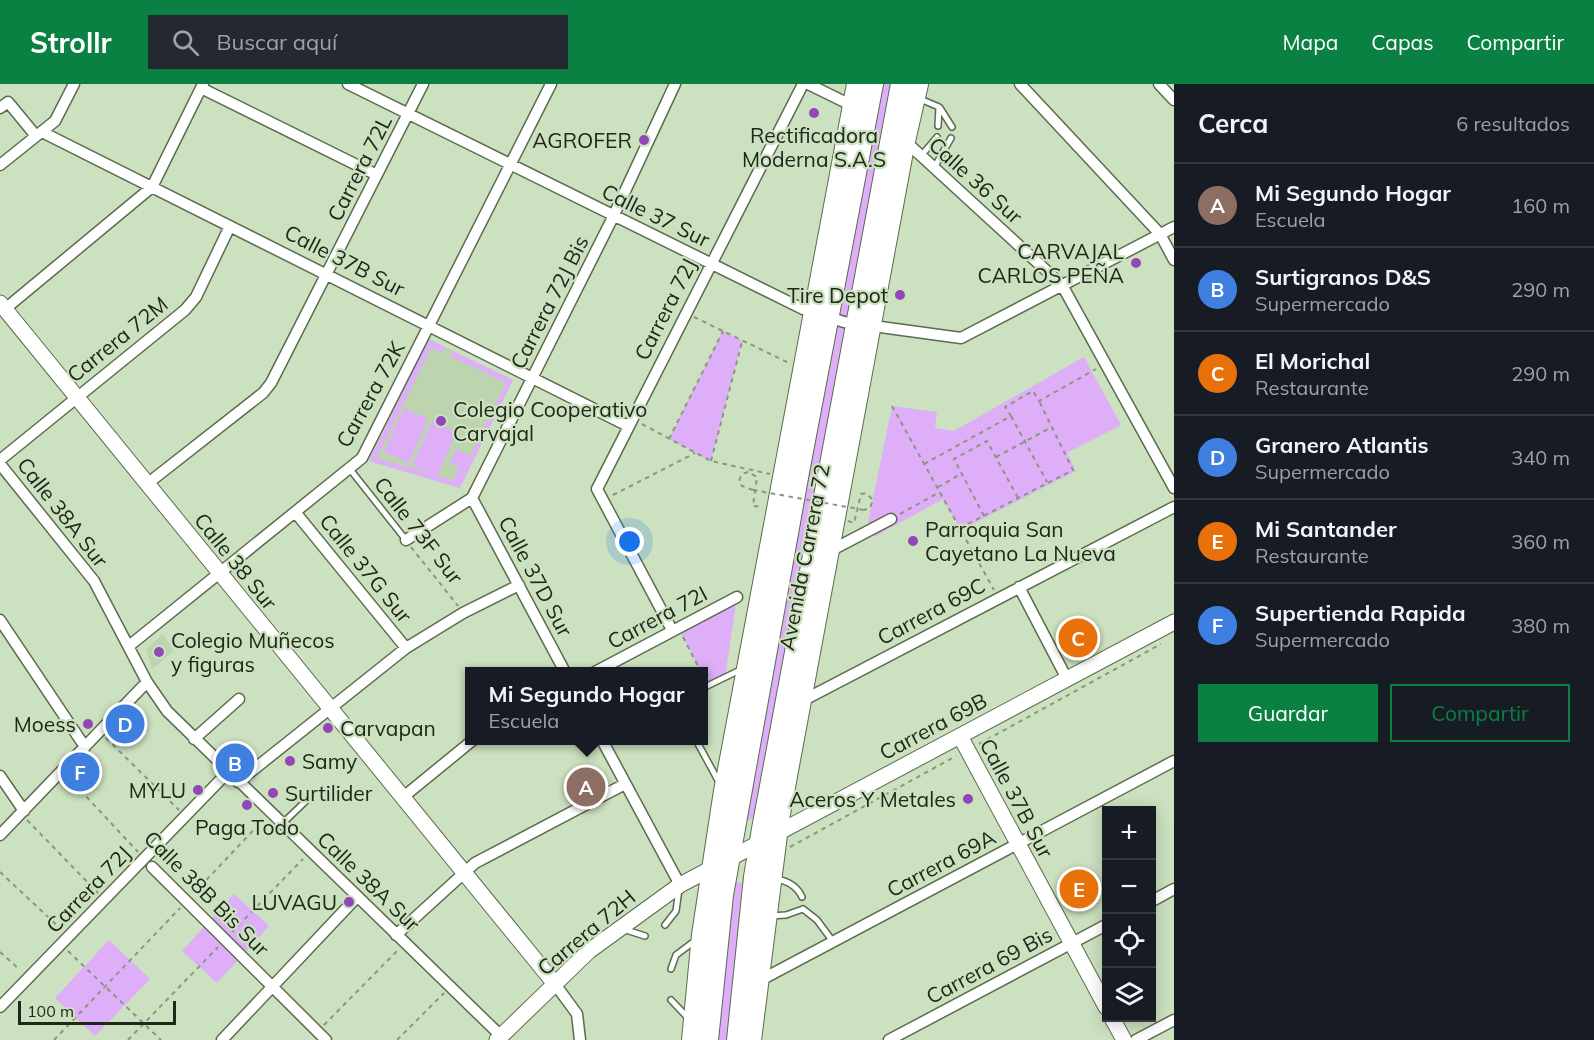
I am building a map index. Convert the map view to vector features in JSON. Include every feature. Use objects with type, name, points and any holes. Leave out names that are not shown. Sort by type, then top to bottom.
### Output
[{"type":"highway","name":"Avenida Carrera 72","points":[[693,1032],[702,935],[724,791],[775,512],[790,475],[802,369],[821,316],[857,84]]},
{"type":"highway","name":"Avenida Carrera 72","points":[[708,1040],[721,911],[790,475],[821,316],[873,84]]},
{"type":"highway","name":"Avenida Carrera 72","points":[[751,1040],[774,841],[831,450],[864,324],[904,141],[912,87]]},
{"type":"highway","name":"Avenida Carrera 72","points":[[737,1040],[855,418],[864,324],[912,87]]},
{"type":"highway","points":[[831,450],[855,418]]},
{"type":"street","points":[[0,165],[55,121],[74,84]]},
{"type":"street","name":"Calle 37 Sur","points":[[348,84],[613,217],[821,316],[961,338],[1062,285]]},
{"type":"street","name":"Carrera 72L","points":[[147,484],[263,393],[271,383],[423,84]]},
{"type":"street","name":"Carrera 72K","points":[[129,646],[362,458],[551,84]]},
{"type":"street","name":"Carrera 72J Bis","points":[[472,498],[613,217],[675,84]]},
{"type":"street","points":[[805,84],[853,106]]},
{"type":"street","name":"Carrera 72J","points":[[603,501],[597,489],[710,264],[805,84]]},
{"type":"street","points":[[1020,84],[1160,234],[1174,260]]},
{"type":"street","points":[[1159,84],[1174,100]]},
{"type":"street","points":[[2,306],[152,187],[202,86],[377,176]]},
{"type":"street","name":"Calle 37B Sur","points":[[4,105],[39,134],[152,187],[532,378],[630,423]]},
{"type":"street","name":"Calle 36 Sur","points":[[904,141],[1062,285],[1174,488]]},
{"type":"street","name":"Carrera 72M","points":[[0,462],[192,303],[230,226]]},
{"type":"street","points":[[1062,285],[1174,227]]},
{"type":"street","name":"Calle 38 Sur","points":[[2,306],[555,984]]},
{"type":"street","name":"Calle 38A Sur","points":[[0,462],[82,564],[147,682],[167,711],[501,1039]]},
{"type":"street","points":[[406,540],[472,498]]},
{"type":"street","name":"Calle 37D Sur","points":[[472,498],[562,667]]},
{"type":"street","points":[[603,501],[675,629]]},
{"type":"street","name":"Carrera 69C","points":[[802,700],[1174,507]]},
{"type":"street","name":"Calle 37G Sur","points":[[295,512],[406,648]]},
{"type":"street","points":[[830,551],[891,519]]},
{"type":"street","points":[[238,782],[406,648],[463,613],[519,585]]},
{"type":"street","points":[[1019,587],[1067,679]]},
{"type":"street","name":"Carrera 72I","points":[[604,667],[737,597]]},
{"type":"street","points":[[0,620],[85,747]]},
{"type":"street","name":"Carrera 69B","points":[[712,868],[730,858],[774,841],[960,736],[1174,621]]},
{"type":"street","points":[[0,836],[147,682]]},
{"type":"street","points":[[194,739],[239,699]]},
{"type":"street","name":"Calle 37B Sur","points":[[960,736],[1102,998]]},
{"type":"street","points":[[402,798],[468,745]]},
{"type":"street","points":[[604,745],[680,885]]},
{"type":"street","name":"Carrera 69A","points":[[757,982],[1174,761]]},
{"type":"street","name":"Carrera 72J","points":[[0,1007],[104,899],[148,862],[185,816],[228,772]]},
{"type":"street","points":[[0,776],[22,812]]},
{"type":"street","points":[[401,939],[462,872],[625,784]]},
{"type":"street","name":"Calle 38B Bis Sur","points":[[148,862],[326,1040]]},
{"type":"street","name":"Carrera 72H","points":[[501,1039],[555,984],[619,927],[680,885],[712,868]]},
{"type":"street","points":[[1156,899],[1174,889]]},
{"type":"street","points":[[222,1040],[357,897]]},
{"type":"street","name":"Carrera 69 Bis","points":[[889,1040],[1102,928]]},
{"type":"street","points":[[555,984],[577,1014],[580,1040]]},
{"type":"street","points":[[1136,1040],[1174,1020]]},
{"type":"street","points":[[1115,1022],[1124,1040]]},
{"type":"lane","points":[[912,87],[939,107],[952,127]]},
{"type":"lane","points":[[938,126],[939,107]]},
{"type":"lane","points":[[921,156],[938,137]]},
{"type":"lane","points":[[934,168],[951,138]]},
{"type":"lane","name":"Calle 73F Sur","points":[[350,468],[406,540]]},
{"type":"lane","points":[[708,686],[747,666]]},
{"type":"lane","points":[[698,745],[724,791]]},
{"type":"lane","points":[[282,824],[311,796]]},
{"type":"lane","points":[[770,878],[792,884],[798,888],[802,897]]},
{"type":"lane","points":[[665,925],[676,911],[680,885]]},
{"type":"lane","points":[[765,916],[786,915],[803,908],[817,920],[834,943]]},
{"type":"lane","points":[[619,927],[645,936]]},
{"type":"lane","points":[[671,969],[676,955],[702,935]]},
{"type":"lane","points":[[671,1000],[693,1032]]},
{"type":"path","points":[[685,313],[802,369]]},
{"type":"path","points":[[669,440],[723,331]]},
{"type":"path","points":[[711,461],[742,340]]},
{"type":"path","points":[[1039,401],[1105,364]]},
{"type":"path","points":[[960,528],[1073,470],[1033,391],[1005,407],[1047,483]]},
{"type":"path","points":[[892,406],[998,598]]},
{"type":"path","points":[[924,464],[1011,416]]},
{"type":"path","points":[[630,423],[711,461],[790,475]]},
{"type":"path","points":[[996,457],[1052,428]]},
{"type":"path","points":[[984,516],[954,459],[987,441],[1018,498]]},
{"type":"path","points":[[603,501],[695,453]]},
{"type":"path","points":[[753,506],[755,495],[756,488],[758,481],[757,477],[748,472],[742,474],[739,481],[747,489],[753,490],[764,492],[853,508],[864,510],[870,508],[873,500],[871,496],[861,494],[858,499],[857,505],[855,514],[854,523]]},
{"type":"path","points":[[938,487],[962,474]]},
{"type":"path","points":[[891,519],[940,492]]},
{"type":"path","name":"Calle 73F Sur","points":[[406,540],[463,613]]},
{"type":"path","points":[[675,629],[698,667]]},
{"type":"path","points":[[774,841],[968,750],[1164,643]]},
{"type":"path","points":[[100,731],[185,816]]},
{"type":"path","name":"Calle 38B Bis Sur","points":[[62,771],[148,862]]},
{"type":"path","points":[[22,812],[104,899]]},
{"type":"path","points":[[54,1040],[270,813]]},
{"type":"path","points":[[0,872],[65,940],[105,987],[161,1040]]},
{"type":"path","points":[[318,1032],[401,939]]},
{"type":"path","points":[[0,952],[28,978]]},
{"type":"path","points":[[397,1040],[450,987]]},
{"type":"shaded area","points":[[877,84],[895,84],[850,317],[833,313]]},
{"type":"shaded area","points":[[832,326],[847,329],[755,818],[748,820],[745,819]]},
{"type":"shaded area","points":[[723,331],[742,341],[711,461],[669,439]]},
{"type":"shaded area","name":"Colegio Cooperativo Carvajal","points":[[429,339],[513,380],[460,488],[369,461]]},
{"type":"shaded area","points":[[429,339],[445,347],[442,352],[431,348],[377,458],[431,474],[412,465],[432,421],[457,432],[437,476],[453,480],[459,467],[450,463],[456,449],[470,456],[506,383],[450,356],[453,351],[513,380],[460,488],[369,461]]},
{"type":"shaded area","points":[[1084,357],[1121,425],[1067,453],[1076,471],[961,530],[943,499],[874,537],[868,523],[892,406],[937,412],[935,428],[954,431]]},
{"type":"shaded area","points":[[404,408],[428,419],[409,463],[384,452]]},
{"type":"shaded area","points":[[737,597],[725,677],[708,685],[708,667],[699,667],[678,627]]},
{"type":"shaded area","name":"Colegio Muñecos y figuras","points":[[163,634],[174,651],[152,669],[146,649]]},
{"type":"shaded area","points":[[733,882],[742,883],[736,948],[740,965],[732,1040],[717,1040]]},
{"type":"shaded area","points":[[234,894],[269,926],[217,983],[182,951]]},
{"type":"shaded area","points":[[109,940],[150,979],[95,1036],[55,998]]},
{"type":"place","name":"Rectificadora Moderna S.A.S","points":[[814,113]]},
{"type":"place","name":"AGROFER","points":[[644,140]]},
{"type":"place","name":"CARVAJAL CARLOS PEÑA","points":[[1136,263]]},
{"type":"place","name":"Tire Depot","points":[[900,295]]},
{"type":"place","name":"Colegio Cooperativo Carvajal","points":[[441,421]]},
{"type":"place","name":"Parroquia San Cayetano La Nueva","points":[[913,541]]},
{"type":"place","name":"El Morichal","points":[[1078,638]]},
{"type":"place","name":"Colegio Muñecos y figuras","points":[[159,652]]},
{"type":"place","name":"Moess","points":[[88,724]]},
{"type":"place","name":"Granero Atlantis","points":[[125,724]]},
{"type":"place","name":"Carvapan","points":[[328,728]]},
{"type":"place","name":"Samy","points":[[290,761]]},
{"type":"place","name":"Surtigranos D&S","points":[[235,763]]},
{"type":"place","name":"Supertienda Rapida","points":[[80,772]]},
{"type":"place","name":"Mi Segundo Hogar","points":[[586,787]]},
{"type":"place","name":"MYLU","points":[[198,790]]},
{"type":"place","name":"Surtilider","points":[[273,793]]},
{"type":"place","name":"Aceros Y Metales","points":[[968,799]]},
{"type":"place","name":"Paga Todo","points":[[247,805]]},
{"type":"place","name":"Mi Santander","points":[[1079,889]]},
{"type":"place","name":"LUVAGU","points":[[349,902]]}]
